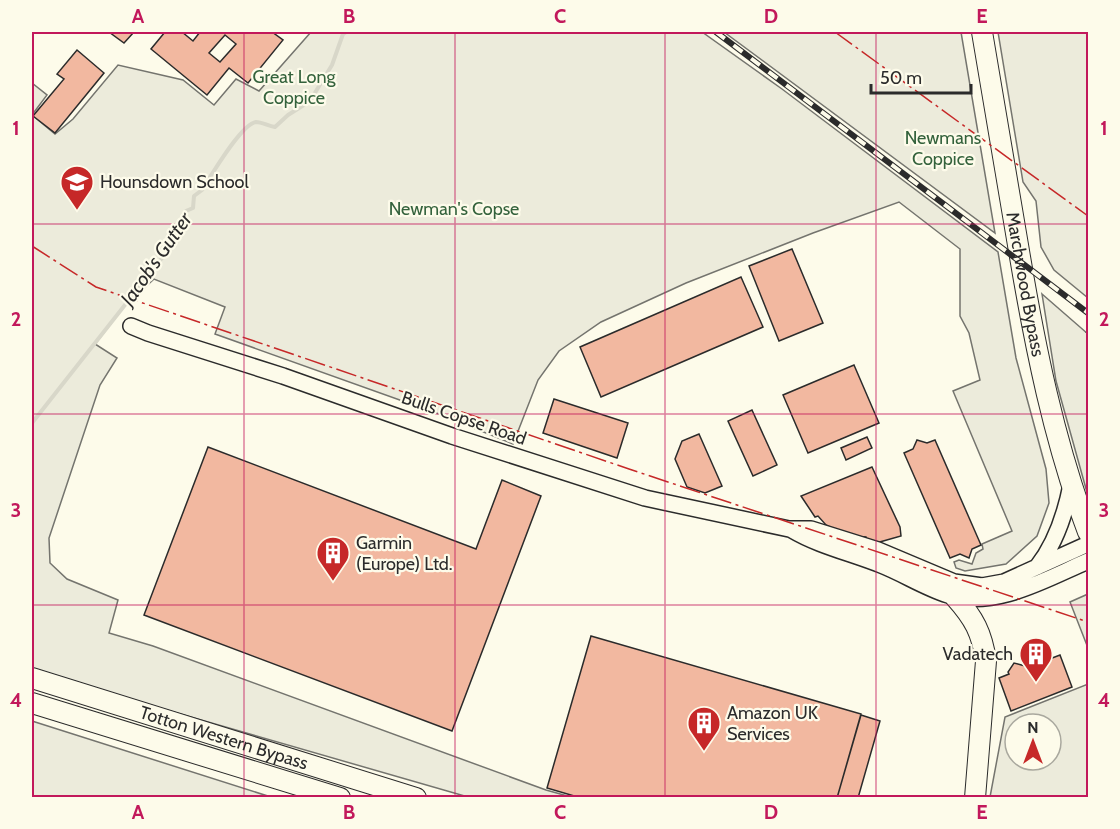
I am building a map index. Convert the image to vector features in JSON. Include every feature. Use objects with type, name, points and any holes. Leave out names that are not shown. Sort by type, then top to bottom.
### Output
[{"type":"main road","name":"Marchwood Bypass","points":[[982,32],[1035,346],[1051,416],[1071,485],[1089,532]]},
{"type":"main road","points":[[955,597],[975,622],[983,641],[986,662],[975,798]]},
{"type":"main road","name":"Totton Western Bypass","points":[[32,678],[416,798]]},
{"type":"main road","name":"Totton Western Bypass","points":[[32,703],[339,798]]},
{"type":"street","name":"Bulls Copse Road","points":[[131,326],[283,376],[452,436],[645,498],[789,529],[811,529],[854,542],[954,582],[968,585],[993,585],[1036,570],[1089,544]]},
{"type":"street","points":[[1036,570],[1048,553],[1060,526],[1071,485]]},
{"type":"street","name":"Bulls Copse Road","points":[[789,529],[809,540],[849,552],[955,597],[977,599],[1008,594],[1089,561]]},
{"type":"green space","name":"Newman's Copse","points":[[311,32],[702,32],[782,89],[998,252],[1016,358],[1046,469],[1049,503],[1037,536],[1006,564],[965,571],[956,568],[954,562],[959,560],[972,564],[976,553],[983,549],[982,544],[1012,531],[953,391],[980,380],[969,333],[960,316],[960,249],[899,202],[686,283],[601,322],[559,351],[538,380],[513,444],[439,414],[215,334],[225,307],[154,279],[123,308],[95,344],[117,358],[100,385],[49,538],[50,563],[67,579],[118,600],[109,633],[153,646],[546,790],[571,797],[468,797],[156,707],[32,668],[32,115],[55,134],[73,119],[118,65],[183,80],[214,105],[236,79],[259,91]]},
{"type":"green space","name":"Newmans Coppice","points":[[724,32],[961,32],[995,233]]},
{"type":"green space","points":[[998,32],[1088,32],[1088,298],[1054,270],[1041,247],[1036,201],[1023,182]]},
{"type":"green space","points":[[32,83],[47,95],[32,115]]},
{"type":"green space","points":[[1042,294],[1088,334],[1088,496],[1056,381]]},
{"type":"green space","points":[[1088,594],[1088,648],[1070,602]]},
{"type":"green space","points":[[1088,684],[1088,797],[990,797],[1003,728],[1003,772],[1063,772],[1063,712],[1018,712]]},
{"type":"green space","points":[[32,721],[271,797],[32,797]]},
{"type":"building","points":[[109,32],[134,32],[124,43]]},
{"type":"building","points":[[165,32],[182,32],[193,41],[200,32],[272,32],[283,40],[248,83],[229,68],[207,95],[151,49]],"holes":[[[225,35],[236,44],[220,62],[209,53]]]},
{"type":"building","points":[[77,50],[104,73],[55,133],[33,116],[64,79],[57,74]]},
{"type":"building","points":[[792,249],[823,323],[779,341],[749,266]]},
{"type":"building","points":[[741,277],[763,327],[601,397],[580,347]]},
{"type":"building","points":[[854,365],[879,423],[808,453],[783,395]]},
{"type":"building","points":[[554,399],[628,423],[617,458],[543,433]]},
{"type":"building","points":[[752,410],[777,465],[753,476],[728,421]]},
{"type":"building","points":[[699,434],[722,486],[705,493],[687,487],[675,459],[682,441]]},
{"type":"building","points":[[867,437],[872,448],[846,460],[841,448]]},
{"type":"building","points":[[917,440],[927,443],[935,440],[981,545],[972,549],[969,558],[960,554],[950,558],[904,453],[913,449]]},
{"type":"building","name":"Garmin (Europe) Ltd.","points":[[208,447],[476,549],[502,480],[541,496],[452,731],[144,615]]},
{"type":"building","points":[[872,467],[900,527],[901,536],[869,545],[866,537],[848,536],[826,525],[818,516],[815,517],[801,496]]},
{"type":"building","name":"Amazon UK Services","points":[[591,636],[861,714],[837,798],[581,798],[547,788]]},
{"type":"building","name":"Vadatech","points":[[1060,655],[1072,687],[1011,711],[999,678],[1009,674],[1014,663],[1026,668]]},
{"type":"building","points":[[861,715],[880,721],[858,798],[837,798]]},
{"type":"waterway","name":"Jacob's Gutter","points":[[32,423],[169,249],[186,211],[193,208],[194,196],[202,190],[235,141],[250,125],[258,122],[275,127],[307,103],[332,65],[343,34],[346,32]]},
{"type":"railway","points":[[716,32],[1088,313]]},
{"type":"power","points":[[835,32],[1088,216]]},
{"type":"power","points":[[32,246],[96,287],[629,469],[1088,622]]},
{"type":"place","name":"Hounsdown School","points":[[77,211]]},
{"type":"place","name":"Garmin (Europe) Ltd.","points":[[333,582]]},
{"type":"place","name":"Vadatech","points":[[1036,683]]},
{"type":"place","name":"Amazon UK Services","points":[[704,752]]},
{"type":"park label","name":"Great Long Coppice","points":[[294,88]]}]
